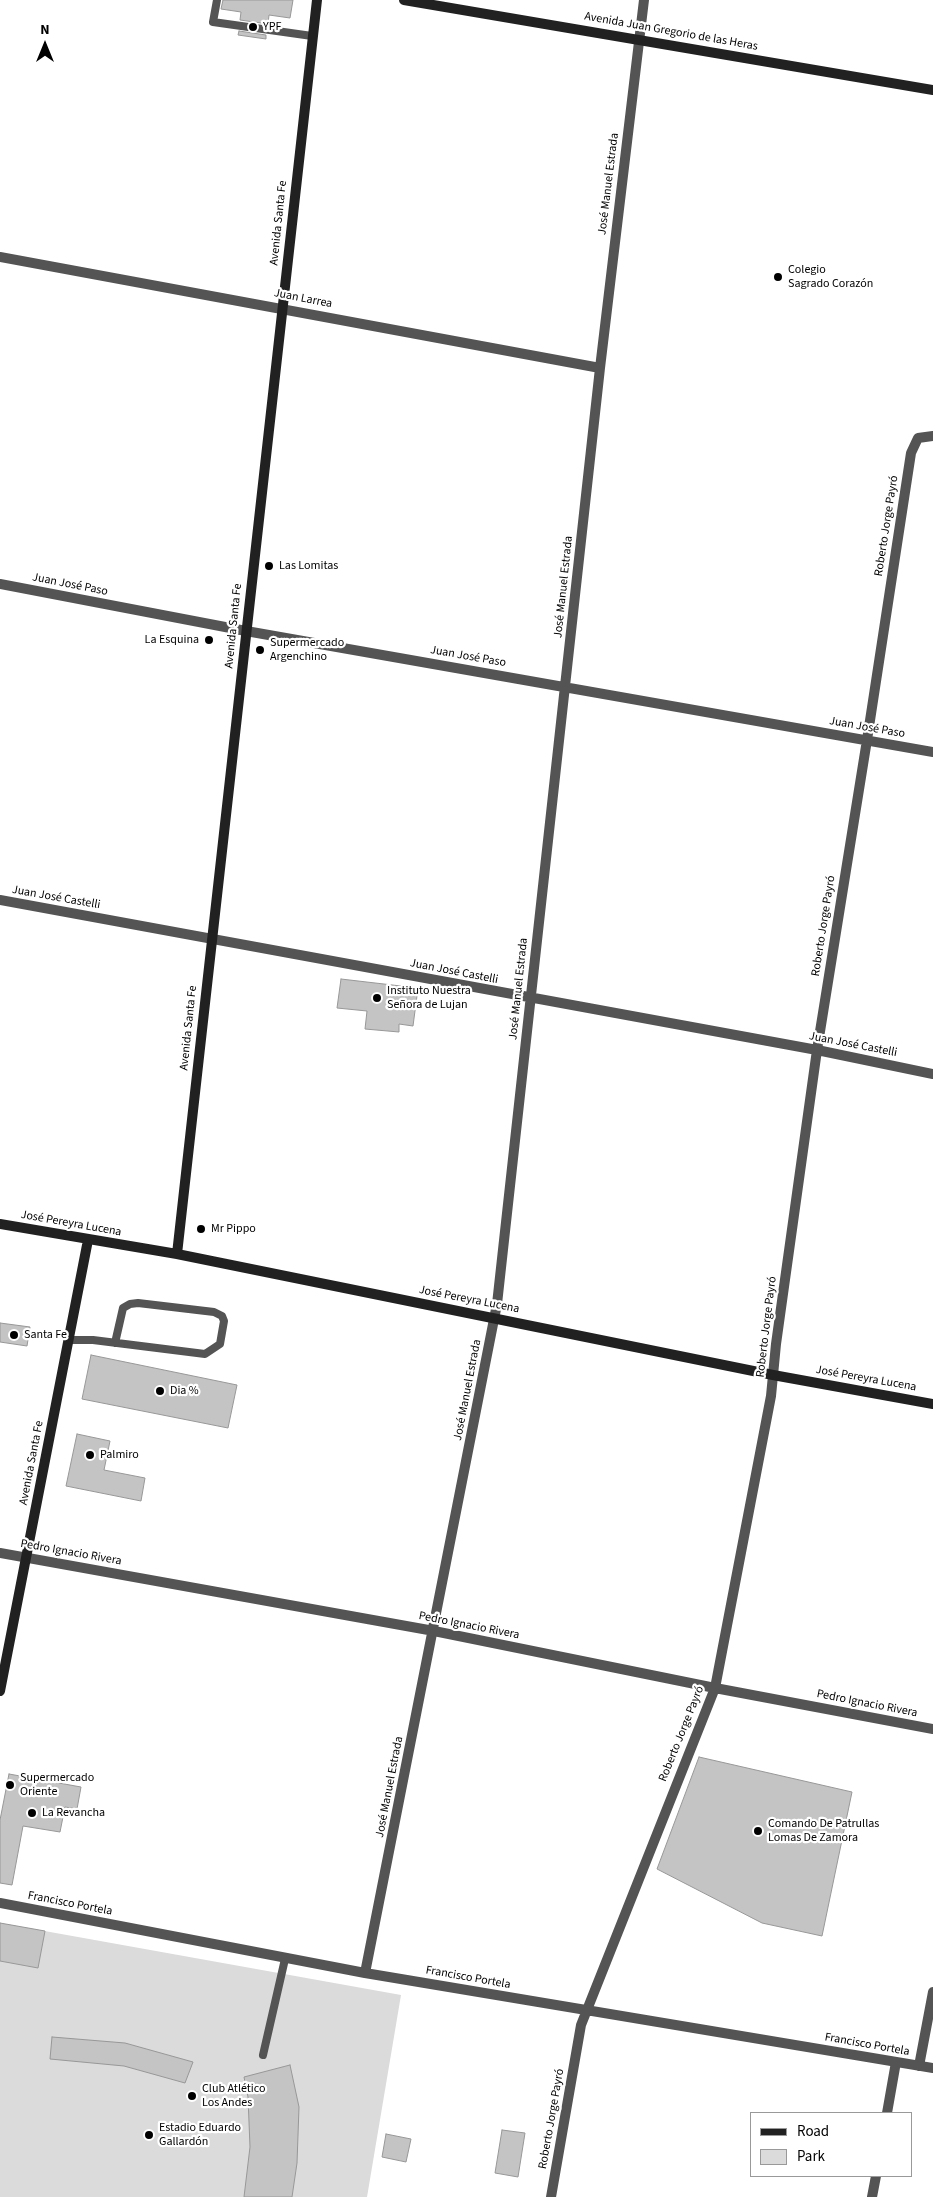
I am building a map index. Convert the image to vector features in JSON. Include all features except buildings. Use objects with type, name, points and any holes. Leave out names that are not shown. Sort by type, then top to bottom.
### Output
[{"type":"main road","name":"Avenida Santa Fe","points":[[177,1254],[317,0]]},
{"type":"main road","name":"Avenida Juan Gregorio de las Heras","points":[[404,0],[933,90]]},
{"type":"main road","name":"José Pereyra Lucena","points":[[0,1224],[177,1254],[773,1375],[933,1404]]},
{"type":"main road","name":"Avenida Santa Fe","points":[[0,1691],[88,1240]]},
{"type":"street","name":"José Manuel Estrada","points":[[365,1973],[434,1631],[494,1318],[600,368],[644,0]]},
{"type":"street","name":"Juan Larrea","points":[[0,257],[600,368]]},
{"type":"street","name":"Roberto Jorge Payró","points":[[551,2197],[581,2025],[715,1688],[771,1396],[817,1050],[911,453],[918,438],[933,436]]},
{"type":"street","name":"Juan José Paso","points":[[0,584],[246,631],[933,752]]},
{"type":"street","name":"Juan José Castelli","points":[[0,900],[530,999],[817,1050],[933,1074]]},
{"type":"street","name":"Pedro Ignacio Rivera","points":[[0,1553],[434,1631],[715,1688],[933,1729]]},
{"type":"street","name":"Francisco Portela","points":[[0,1903],[285,1959],[933,2068]]},
{"type":"street","points":[[919,2066],[933,1992]]},
{"type":"street","points":[[887,2112],[896,2062]]},
{"type":"street","points":[[872,2197],[876,2177]]},
{"type":"lane","points":[[217,0],[214,22],[312,36]]},
{"type":"lane","points":[[68,1340],[115,1343],[205,1354],[220,1344],[224,1321],[222,1316],[214,1312],[138,1302],[123,1308],[115,1343]]},
{"type":"lane","points":[[263,2055],[285,1959]]},
{"type":"green space","name":"Club Atlético Los Andes","points":[[0,1923],[401,1995],[367,2197],[0,2197]]},
{"type":"place","name":"YPF","points":[[253,27]]},
{"type":"place","name":"Colegio Sagrado Corazón","points":[[778,277]]},
{"type":"place","name":"Las Lomitas","points":[[269,566]]},
{"type":"place","name":"La Esquina","points":[[209,640]]},
{"type":"place","name":"Supermercado Argenchino","points":[[260,650]]},
{"type":"place","name":"Instituto Nuestra Señora de Lujan","points":[[377,998]]},
{"type":"place","name":"Mr Pippo","points":[[201,1229]]},
{"type":"place","name":"Santa Fe","points":[[14,1335]]},
{"type":"place","name":"Dia %","points":[[160,1391]]},
{"type":"place","name":"Palmiro","points":[[90,1455]]},
{"type":"place","name":"Supermercado Oriente","points":[[10,1785]]},
{"type":"place","name":"La Revancha","points":[[32,1813]]},
{"type":"place","name":"Comando De Patrullas Lomas De Zamora","points":[[758,1831]]},
{"type":"place","name":"Club Atlético Los Andes","points":[[192,2096]]},
{"type":"place","name":"Estadio Eduardo Gallardón","points":[[149,2135]]}]
